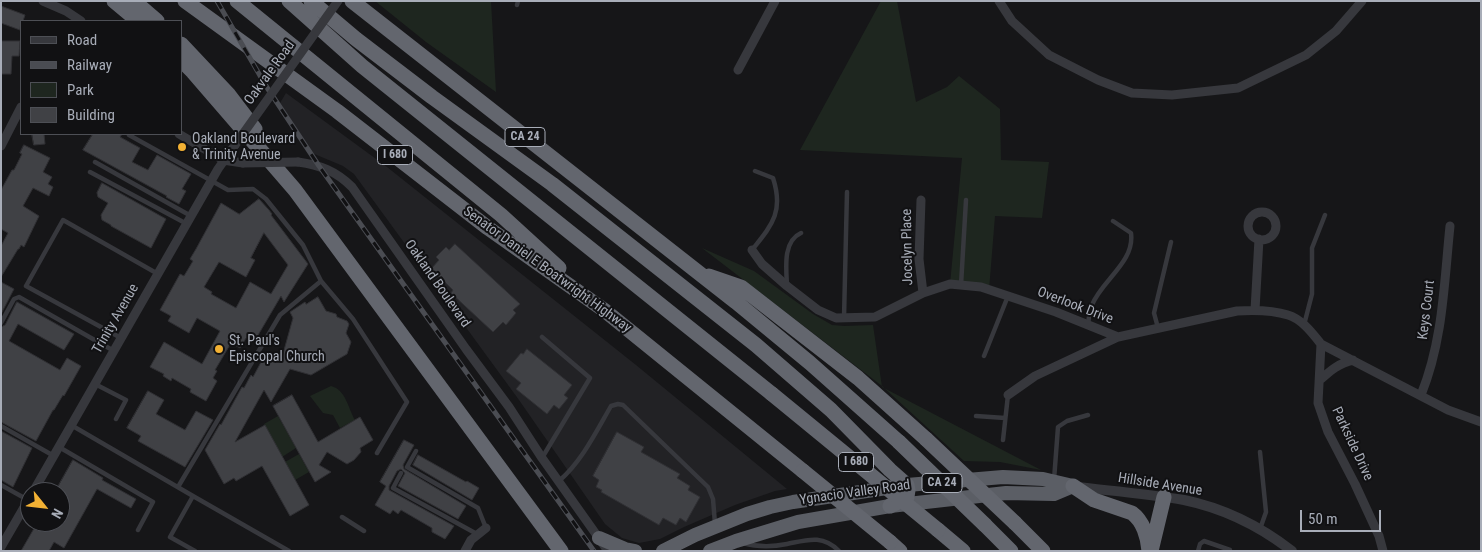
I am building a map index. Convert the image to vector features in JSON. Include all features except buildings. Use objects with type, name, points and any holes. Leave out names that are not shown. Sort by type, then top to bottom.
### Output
[{"type":"highway","points":[[114,1],[137,20]]},
{"type":"highway","points":[[134,1],[156,20]]},
{"type":"highway","name":"Senator Daniel E Boatwright Highway","points":[[185,1],[375,139],[488,228],[604,310],[895,546]]},
{"type":"highway","points":[[237,1],[501,215],[604,310]]},
{"type":"highway","name":"I 680","points":[[289,1],[362,66],[772,394],[963,551]]},
{"type":"highway","points":[[311,1],[356,39],[432,97],[552,184],[750,340],[831,410],[907,485],[907,497],[890,506]]},
{"type":"highway","name":"CA 24","points":[[352,1],[698,272],[810,363],[899,442],[1011,551]]},
{"type":"highway","points":[[182,45],[229,95],[256,130],[295,190],[561,551]]},
{"type":"highway","points":[[182,61],[295,190]]},
{"type":"highway","points":[[698,272],[740,287],[858,378],[926,439],[1043,551]]},
{"type":"highway","name":"Ygnacio Valley Road","points":[[661,550],[715,527],[770,507],[907,485],[1003,477],[1043,479],[1073,486]]},
{"type":"highway","points":[[1073,486],[1094,500],[1136,516],[1142,524],[1150,551]]},
{"type":"highway","name":"Ygnacio Valley Road","points":[[710,551],[798,522],[890,506],[1006,493],[1054,494],[1073,486]]},
{"type":"highway","points":[[1150,551],[1164,497]]},
{"type":"highway","points":[[599,538],[635,551]]},
{"type":"street","points":[[43,1],[66,11],[80,20]]},
{"type":"street","name":"Oakvale Road","points":[[223,160],[338,1]]},
{"type":"street","points":[[738,70],[776,1]]},
{"type":"street","points":[[999,1],[1012,21],[1049,55],[1098,80],[1132,93],[1172,95],[1238,88],[1306,55],[1336,31],[1362,1]]},
{"type":"street","points":[[62,20],[66,11]]},
{"type":"street","points":[[1,146],[20,109]]},
{"type":"street","name":"Oakland Boulevard","points":[[181,135],[223,160],[243,163],[298,162],[317,165],[332,170],[352,187],[466,350],[509,407],[542,458],[608,551]]},
{"type":"street","name":"Trinity Avenue","points":[[39,482],[223,160]]},
{"type":"street","name":"Jocelyn Place","points":[[921,200],[919,259],[923,293]]},
{"type":"street","name":"Keys Court","points":[[1421,395],[1429,375],[1439,336],[1450,226]]},
{"type":"street","points":[[1255,310],[1259,239]]},
{"type":"street","name":"Overlook Drive","points":[[752,250],[762,264],[818,310],[836,318],[844,319],[875,317],[923,293],[950,284],[981,287],[1118,337],[1237,311],[1255,310],[1290,315],[1304,326],[1321,344],[1448,410],[1481,422]]},
{"type":"street","points":[[1008,395],[1035,376],[1118,337]]},
{"type":"street","name":"Parkside Drive","points":[[1321,344],[1318,403],[1328,432],[1355,484],[1383,551]]},
{"type":"street","points":[[1320,380],[1334,368],[1352,360]]},
{"type":"street","name":"Hillside Avenue","points":[[1073,486],[1164,497],[1209,507],[1260,529],[1292,551]]},
{"type":"street","name":"Trinity Avenue","points":[[1,547],[20,514]]},
{"type":"street","points":[[465,551],[471,540],[486,528]]},
{"type":"lane","points":[[129,135],[228,190],[253,189],[266,199],[303,245],[321,281],[353,319],[407,402],[377,454]]},
{"type":"lane","points":[[95,162],[192,216]]},
{"type":"lane","points":[[752,250],[774,223],[776,201],[776,187],[773,178],[755,171]]},
{"type":"lane","points":[[90,172],[187,224]]},
{"type":"lane","points":[[844,319],[847,192]]},
{"type":"lane","points":[[961,285],[966,200]]},
{"type":"lane","points":[[1304,326],[1312,294],[1312,248],[1325,215]]},
{"type":"lane","points":[[121,338],[26,286],[62,220],[158,274]]},
{"type":"lane","points":[[1088,325],[1091,306],[1100,290],[1129,253],[1133,242],[1132,233],[1113,221]]},
{"type":"lane","points":[[787,286],[788,247],[794,236],[801,233]]},
{"type":"lane","points":[[1158,328],[1154,313],[1171,242]]},
{"type":"lane","points":[[178,487],[280,315],[321,281]]},
{"type":"lane","points":[[984,356],[1008,296]]},
{"type":"lane","points":[[1,323],[14,300],[19,297],[114,351]]},
{"type":"lane","points":[[542,337],[590,378],[542,458]]},
{"type":"lane","points":[[95,384],[126,400],[116,419]]},
{"type":"lane","points":[[1002,440],[1008,395]]},
{"type":"lane","points":[[559,481],[585,451],[611,406],[623,405],[708,487],[713,498],[715,527]]},
{"type":"lane","points":[[1054,481],[1058,427],[1067,421],[1088,415]]},
{"type":"lane","points":[[976,416],[1005,418]]},
{"type":"lane","points":[[71,425],[288,551]]},
{"type":"lane","points":[[1,426],[54,456]]},
{"type":"lane","points":[[59,447],[154,502],[138,530]]},
{"type":"lane","points":[[416,451],[407,467],[478,508],[486,528]]},
{"type":"lane","points":[[1260,452],[1266,512],[1260,529]]},
{"type":"lane","points":[[402,473],[393,488],[478,535]]},
{"type":"lane","points":[[1,486],[20,493]]},
{"type":"lane","points":[[194,496],[170,537],[195,551]]},
{"type":"lane","points":[[342,517],[364,531]]},
{"type":"lane","points":[[736,541],[757,547],[785,544],[807,538],[827,542],[836,550]]},
{"type":"lane","points":[[1198,551],[1200,544],[1204,540],[1230,551]]},
{"type":"shaded area","points":[[286,93],[387,167],[636,365],[787,489],[775,491],[735,505],[660,539],[639,543],[622,538],[605,524],[519,400],[354,174],[343,166],[312,153],[280,103]]},
{"type":"green space","points":[[375,1],[491,1],[496,92],[426,42]]},
{"type":"green space","points":[[881,1],[897,1],[916,102],[947,87],[959,76],[1000,109],[1001,160],[1049,162],[1042,218],[995,216],[989,290],[950,284],[962,158],[800,150]]},
{"type":"green space","points":[[702,248],[754,271],[813,314],[832,325],[873,325],[882,386]]},
{"type":"green space","points":[[331,386],[343,395],[355,420],[340,428],[333,415],[323,413],[310,396]]},
{"type":"green space","points":[[885,388],[1041,470],[1000,462],[964,461]]},
{"type":"green space","points":[[278,416],[296,448],[282,457],[264,424]]},
{"type":"green space","points":[[299,454],[309,472],[295,480],[285,462]]},
{"type":"railway","points":[[217,1],[266,86],[319,166],[594,551]]},
{"type":"place","name":"Oakland Boulevard & Trinity Avenue","points":[[182,147]]},
{"type":"place","name":"St. Paul's Episcopal Church","points":[[219,349]]}]
